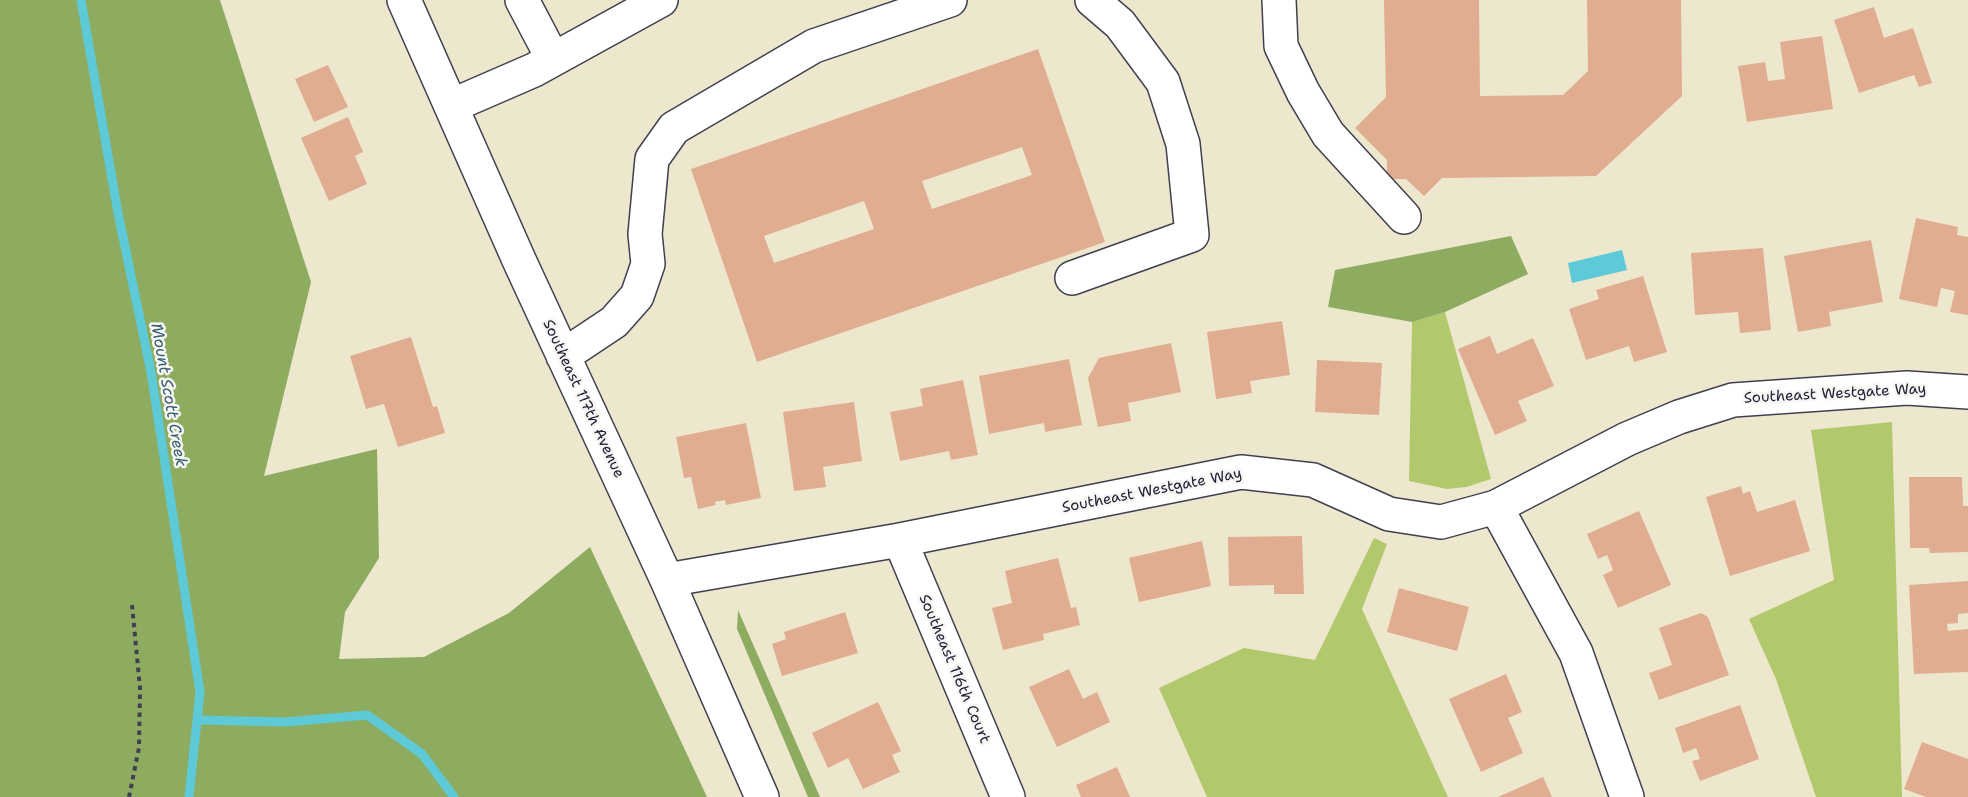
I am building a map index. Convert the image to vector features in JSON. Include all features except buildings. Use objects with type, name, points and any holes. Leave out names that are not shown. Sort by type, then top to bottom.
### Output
[{"type":"street","name":"Southeast 117th Avenue","points":[[404,0],[563,356],[667,580],[762,797]]},
{"type":"street","points":[[522,0],[553,59]]},
{"type":"street","points":[[451,106],[553,59],[661,0]]},
{"type":"street","points":[[563,356],[614,322],[637,296],[648,264],[645,234],[652,159],[674,129],[814,45],[950,0]]},
{"type":"street","points":[[1072,278],[1192,235],[1183,144],[1163,82],[1120,24],[1092,0]]},
{"type":"street","points":[[1279,0],[1281,46],[1303,92],[1328,134],[1404,217]]},
{"type":"street","name":"Southeast Westgate Way","points":[[667,580],[900,540],[1241,472],[1313,480],[1389,514],[1441,522],[1496,507],[1627,439],[1679,417],[1733,400],[1906,388],[1968,392]]},
{"type":"street","points":[[1496,507],[1576,653],[1627,797]]},
{"type":"street","name":"Southeast 116th Court","points":[[900,540],[1008,797]]},
{"type":"path","points":[[129,797],[139,748],[140,718],[140,688],[132,604]]},
{"type":"green space","points":[[0,0],[220,0],[311,282],[264,476],[377,449],[379,558],[345,612],[339,659],[424,657],[509,613],[590,547],[707,797],[0,797]]},
{"type":"green space","points":[[1511,236],[1528,274],[1445,312],[1412,322],[1328,307],[1335,270]]},
{"type":"green space","points":[[1445,312],[1491,479],[1466,487],[1447,489],[1409,481],[1412,322]]},
{"type":"green space","points":[[1892,422],[1902,797],[1816,797],[1776,679],[1749,619],[1834,580],[1811,430]]},
{"type":"green space","points":[[1374,538],[1387,544],[1362,609],[1448,797],[1207,797],[1159,688],[1244,648],[1315,660]]},
{"type":"green space","points":[[738,610],[820,797],[808,797],[737,629]]},
{"type":"water","points":[[1622,250],[1627,270],[1572,283],[1568,263]]},
{"type":"waterway","name":"Mount Scott Creek","points":[[81,0],[118,213],[151,372],[200,692],[189,797]]},
{"type":"waterway","points":[[197,720],[286,722],[367,715],[422,754],[454,797]]}]
